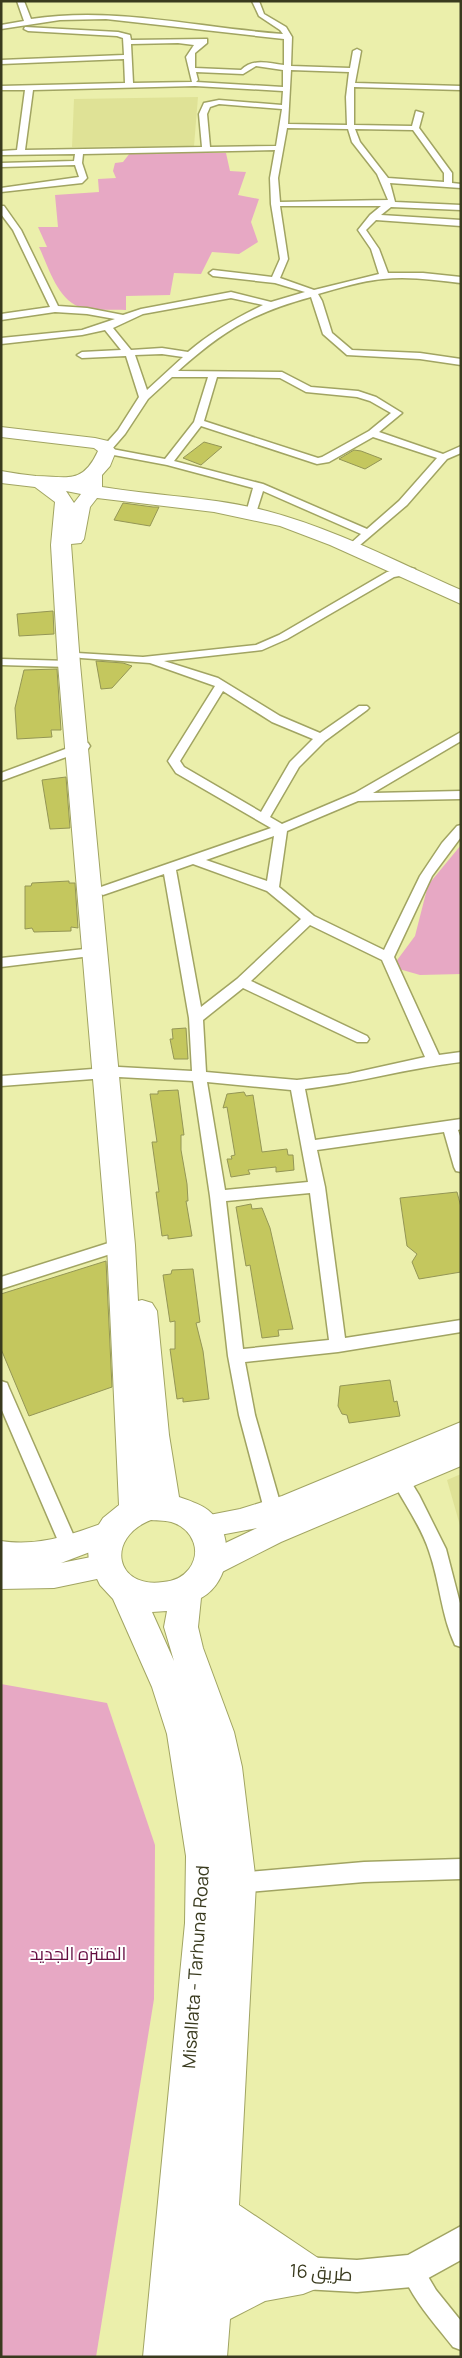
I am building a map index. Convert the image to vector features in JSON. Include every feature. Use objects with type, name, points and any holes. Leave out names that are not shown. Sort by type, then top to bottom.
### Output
[{"type":"highway","points":[[1,432],[95,443],[106,450],[81,507],[74,540],[72,605],[94,952],[112,1072],[154,1435],[150,1508]]},
{"type":"highway","points":[[1,478],[47,482],[94,478],[288,516],[362,538],[408,571],[461,598]]},
{"type":"highway","points":[[47,482],[64,502],[61,540],[72,605]]},
{"type":"highway","points":[[252,510],[461,590]]},
{"type":"highway","points":[[82,746],[103,890],[121,1245],[150,1508]]},
{"type":"highway","points":[[150,1508],[180,1509],[193,1516],[204,1526],[210,1538],[212,1551],[210,1564],[201,1580],[186,1592],[166,1598],[144,1598],[116,1578],[104,1550],[110,1533],[125,1516],[150,1508]]},
{"type":"highway","name":"Misallata - Tarhuna Road","points":[[116,1578],[169,1687],[184,1734],[204,1856],[202,1923],[164,2357]]},
{"type":"highway","name":"Misallata - Tarhuna Road","points":[[186,1592],[181,1627],[186,1648],[217,1732],[225,1766],[238,1883],[218,2215],[206,2357]]},
{"type":"highway","points":[[218,2215],[303,2273]]},
{"type":"highway","points":[[210,2308],[238,2291],[265,2280],[303,2273]]},
{"type":"main road","points":[[204,1526],[233,1523],[274,1513],[391,1465],[461,1433]]},
{"type":"main road","points":[[210,1564],[259,1539],[402,1482],[461,1454]]},
{"type":"main road","points":[[1,1553],[35,1555],[70,1550],[110,1533]]},
{"type":"main road","points":[[1,1577],[22,1580],[62,1576],[116,1578]]},
{"type":"street","points":[[20,1],[28,22]]},
{"type":"street","points":[[255,1],[260,15],[283,29],[288,37],[287,89],[274,178],[275,204],[284,259],[276,280]]},
{"type":"street","points":[[1,27],[60,17],[91,16],[170,22],[220,31],[288,37]]},
{"type":"street","points":[[1,27],[118,34],[127,37],[129,85]]},
{"type":"street","points":[[195,84],[190,54],[192,49],[220,31]]},
{"type":"street","points":[[128,42],[178,41],[200,43]]},
{"type":"street","points":[[356,51],[351,70],[350,106],[352,127],[356,142],[378,166],[386,180],[392,200],[362,230],[375,249],[384,276]]},
{"type":"street","points":[[1,62],[128,58]]},
{"type":"street","points":[[192,70],[238,72],[245,71],[253,64],[287,66],[305,70],[351,70]]},
{"type":"street","points":[[1,88],[195,84],[287,89]]},
{"type":"street","points":[[351,85],[461,88]]},
{"type":"street","points":[[21,152],[29,88]]},
{"type":"street","points":[[206,150],[203,114],[207,105],[218,102],[285,107]]},
{"type":"street","points":[[415,128],[419,113]]},
{"type":"street","points":[[282,126],[415,128]]},
{"type":"street","points":[[415,128],[448,173],[448,185]]},
{"type":"street","points":[[1,153],[278,148]]},
{"type":"street","points":[[1,190],[79,181],[84,175],[78,163],[79,152]]},
{"type":"street","points":[[1,165],[78,163]]},
{"type":"street","points":[[386,180],[461,186]]},
{"type":"street","points":[[275,204],[390,204],[461,208]]},
{"type":"street","points":[[1,208],[16,230],[55,309]]},
{"type":"street","points":[[373,217],[461,223]]},
{"type":"street","points":[[213,273],[276,280],[300,286],[312,292],[318,301],[328,334],[350,353],[420,356],[461,362]]},
{"type":"street","points":[[106,450],[118,438],[144,397],[190,355],[206,341],[234,323],[271,305],[312,292],[384,276],[461,280]]},
{"type":"street","points":[[1,341],[108,328],[134,314],[222,295],[244,296],[271,305]]},
{"type":"street","points":[[1,317],[55,309],[88,311],[124,318]]},
{"type":"street","points":[[108,328],[130,354],[144,397]]},
{"type":"street","points":[[82,355],[170,351],[190,355]]},
{"type":"street","points":[[170,374],[213,375],[252,373],[282,375],[309,390],[358,394],[374,399],[397,413],[372,433],[325,460],[317,461],[199,422]]},
{"type":"street","points":[[168,462],[199,422],[213,375]]},
{"type":"street","points":[[372,433],[443,457]]},
{"type":"street","points":[[106,450],[168,462],[260,486],[362,538],[402,504],[443,457],[461,449]]},
{"type":"street","points":[[252,510],[260,486]]},
{"type":"street","points":[[1,662],[75,659],[144,660],[258,648],[282,637],[384,578],[408,571]]},
{"type":"street","points":[[144,660],[189,672],[222,684],[276,719],[321,738]]},
{"type":"street","points":[[222,684],[174,761],[180,770],[281,829]]},
{"type":"street","points":[[263,819],[294,765],[321,738],[363,708]]},
{"type":"street","points":[[103,890],[169,869],[281,829],[356,797],[461,736]]},
{"type":"street","points":[[1,777],[82,746]]},
{"type":"street","points":[[356,797],[461,795]]},
{"type":"street","points":[[272,888],[281,829]]},
{"type":"street","points":[[387,956],[396,944],[426,877],[442,851],[461,829]]},
{"type":"street","points":[[195,860],[272,888],[310,919],[387,956],[434,1060]]},
{"type":"street","points":[[169,869],[196,1018],[199,1076],[218,1196],[236,1356],[247,1415],[274,1513]]},
{"type":"street","points":[[196,1018],[242,982],[310,919]]},
{"type":"street","points":[[1,963],[94,952]]},
{"type":"street","points":[[242,982],[362,1039]]},
{"type":"street","points":[[1,1081],[112,1072],[199,1076],[297,1085],[348,1080],[434,1060],[461,1057]]},
{"type":"street","points":[[297,1085],[317,1187],[331,1278],[338,1346]]},
{"type":"street","points":[[310,1146],[455,1125],[461,1167]]},
{"type":"street","points":[[218,1196],[317,1187]]},
{"type":"street","points":[[1,1283],[121,1245]]},
{"type":"street","points":[[236,1356],[338,1346],[461,1326]]},
{"type":"street","points":[[1,1388],[70,1550]]},
{"type":"street","points":[[402,1482],[427,1522],[442,1561],[461,1639]]},
{"type":"street","points":[[238,1883],[364,1872],[461,1869]]},
{"type":"street","name":"طريق 16","points":[[174,2257],[303,2273],[357,2276],[412,2270],[461,2242]]},
{"type":"street","points":[[412,2270],[428,2298],[461,2339]]},
{"type":"shaded area","points":[[198,97],[194,146],[72,147],[74,99]]},
{"type":"shaded area","points":[[461,1474],[461,1529],[447,1480]]},
{"type":"green space","points":[[130,153],[226,153],[230,171],[246,172],[238,195],[259,199],[251,222],[258,242],[239,254],[212,252],[201,274],[174,273],[170,295],[126,296],[126,310],[83,308],[74,305],[55,283],[39,247],[47,247],[38,227],[58,227],[55,195],[99,192],[98,179],[116,178],[113,171],[115,163],[123,162]]},
{"type":"green space","points":[[461,845],[461,974],[420,975],[392,967],[415,936],[428,885]]},
{"type":"green space","name":"المنتزه الجديد","points":[[1,1684],[107,1703],[155,1845],[154,1999],[96,2357],[1,2357]]},
{"type":"building","points":[[204,442],[222,447],[201,465],[183,458]]},
{"type":"building","points":[[354,450],[382,459],[365,469],[339,459]]},
{"type":"building","points":[[123,503],[159,507],[150,526],[114,520]]},
{"type":"building","points":[[53,611],[54,634],[19,636],[17,614]]},
{"type":"building","points":[[96,661],[123,663],[132,666],[112,688],[101,689]]},
{"type":"building","points":[[57,669],[61,730],[51,730],[52,737],[17,739],[15,708],[24,670]]},
{"type":"building","points":[[66,777],[70,828],[50,829],[42,780]]},
{"type":"building","points":[[69,881],[69,883],[75,883],[78,928],[71,927],[71,931],[34,932],[32,928],[25,929],[25,886],[31,886],[32,883]]},
{"type":"building","points":[[186,1028],[188,1059],[174,1059],[170,1039],[173,1039],[172,1029]]},
{"type":"building","points":[[178,1090],[184,1135],[181,1135],[181,1150],[187,1184],[188,1201],[186,1201],[192,1236],[168,1239],[168,1235],[162,1236],[156,1192],[159,1192],[152,1142],[157,1142],[150,1094],[158,1094],[158,1091]]},
{"type":"building","points":[[244,1092],[246,1096],[253,1095],[262,1152],[287,1149],[288,1155],[293,1155],[294,1170],[276,1172],[276,1167],[248,1170],[250,1174],[231,1177],[227,1159],[232,1159],[231,1156],[235,1155],[227,1107],[223,1108],[227,1094]]},
{"type":"building","points":[[457,1192],[461,1207],[461,1272],[419,1279],[412,1262],[417,1254],[407,1246],[400,1198]]},
{"type":"building","points":[[251,1204],[252,1209],[262,1208],[270,1228],[293,1329],[278,1330],[279,1336],[262,1338],[250,1265],[246,1266],[236,1207]]},
{"type":"building","points":[[106,1261],[112,1387],[29,1416],[1,1349],[1,1294]]},
{"type":"building","points":[[193,1269],[200,1322],[196,1323],[203,1351],[209,1399],[183,1402],[183,1398],[177,1399],[170,1349],[175,1349],[175,1321],[170,1322],[163,1275],[171,1274],[172,1270]]},
{"type":"building","points":[[390,1380],[394,1402],[397,1401],[400,1416],[349,1423],[347,1415],[342,1414],[338,1406],[340,1386]]}]
